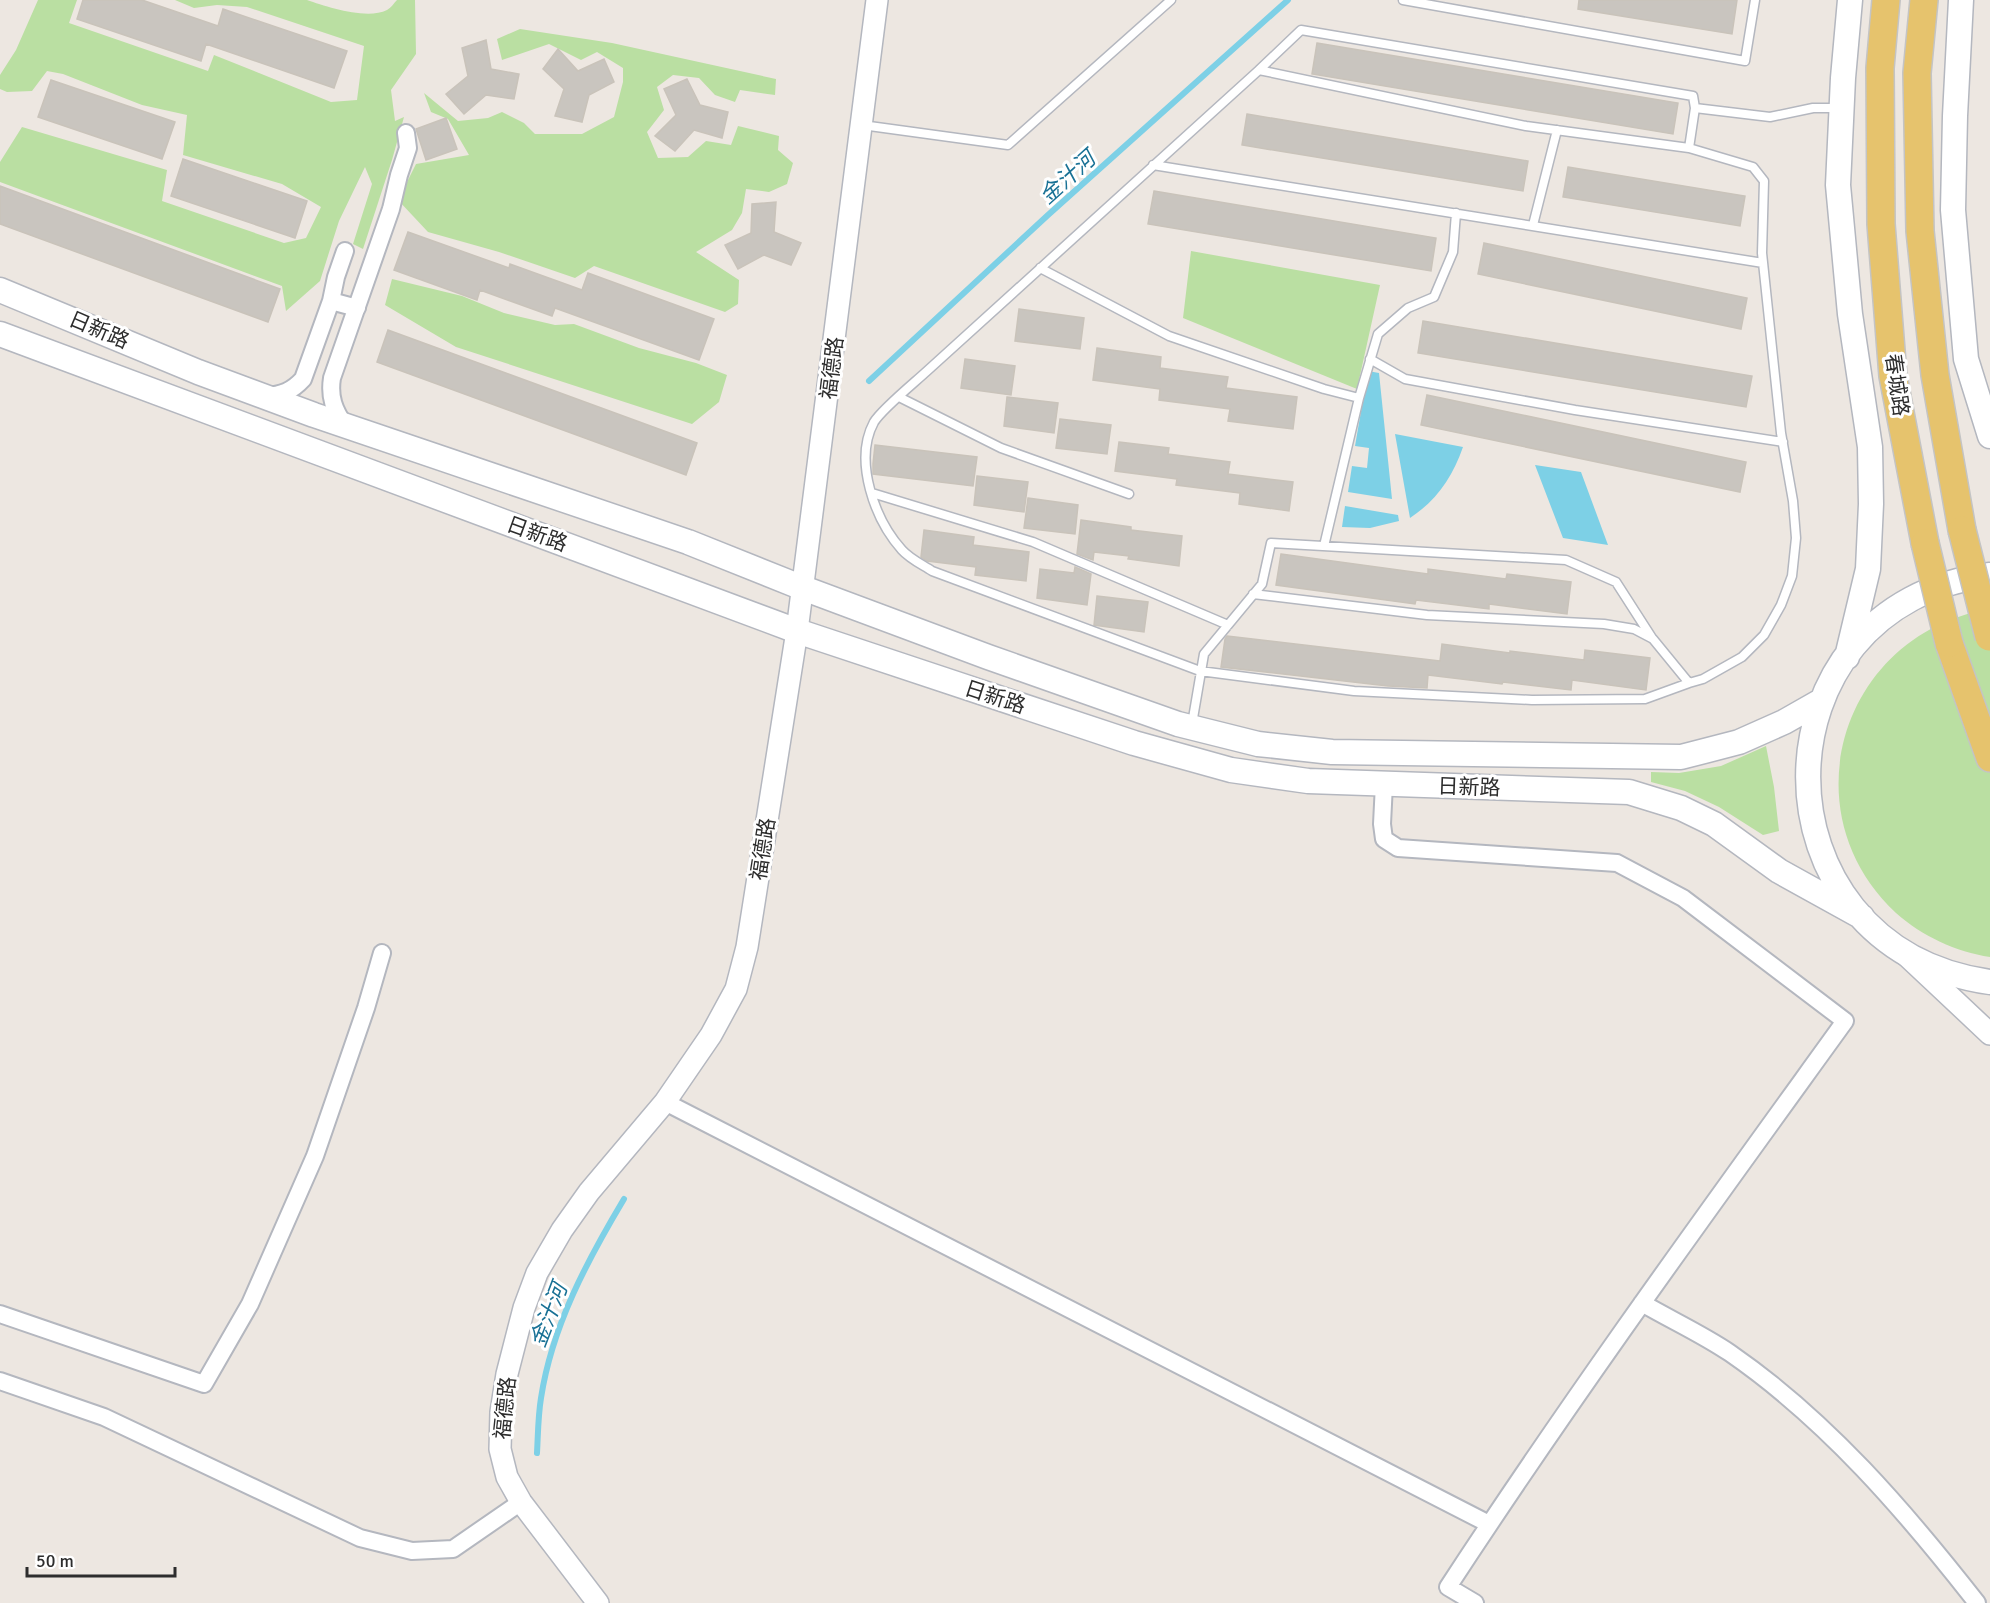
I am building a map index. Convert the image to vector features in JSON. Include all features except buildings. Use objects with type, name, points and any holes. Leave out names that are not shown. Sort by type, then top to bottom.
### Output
[{"type":"main road","points":[[1846,657],[1868,569],[1871,504],[1870,447],[1850,314],[1838,185],[1850,0]]},
{"type":"main road","name":"春城路","points":[[1886,0],[1880,68],[1881,224],[1893,376],[1925,543],[1949,643],[1990,758]]},
{"type":"main road","name":"春城路","points":[[1924,0],[1917,73],[1920,231],[1935,375],[1962,530],[1990,637]]},
{"type":"main road","points":[[1961,0],[1953,210],[1966,359],[1990,436]]},
{"type":"main road","name":"日新路","points":[[0,290],[263,397],[688,542],[803,588],[999,661],[1191,727],[1258,744],[1332,752],[1681,756],[1739,742],[1784,722],[1821,701]]},
{"type":"main road","name":"日新路","points":[[0,306],[198,372]]},
{"type":"main road","name":"日新路","points":[[0,334],[798,631],[1134,743],[1231,770],[1308,781],[1629,792],[1681,808],[1714,824],[1779,871],[1862,917]]},
{"type":"main road","name":"日新路","points":[[0,346],[138,385]]},
{"type":"main road","points":[[1990,575],[1950,583],[1925,592],[1903,604],[1863,637],[1832,678],[1821,701],[1813,726],[1808,760],[1808,802],[1813,828],[1832,876],[1845,897],[1880,935],[1901,950],[1948,973],[1990,982]]},
{"type":"street","name":"福德路","points":[[598,1603],[521,1502],[507,1477],[500,1449],[501,1412],[507,1374],[524,1308],[537,1273],[562,1230],[589,1192],[665,1102],[711,1035],[735,989],[747,947],[798,631],[877,0]]},
{"type":"street","points":[[345,426],[334,411],[330,391],[332,378],[391,209],[408,148],[406,133]]},
{"type":"street","points":[[263,397],[278,395],[294,389],[303,379],[331,301],[345,251]]},
{"type":"street","points":[[331,301],[357,308]]},
{"type":"street","points":[[1384,784],[1382,824],[1384,838],[1398,848],[1617,863],[1683,898],[1845,1021],[1642,1303],[1448,1587],[1470,1602]]},
{"type":"street","points":[[1901,950],[1990,1034]]},
{"type":"street","points":[[0,1314],[204,1384],[250,1304],[315,1156],[366,1008],[382,953]]},
{"type":"street","points":[[665,1102],[1489,1524]]},
{"type":"street","points":[[1642,1303],[1729,1352],[1802,1408],[1881,1488],[1935,1549],[1977,1603]]},
{"type":"street","points":[[0,1381],[104,1417],[360,1538],[412,1551],[453,1549],[521,1502]]},
{"type":"lane","points":[[862,125],[1008,145],[1171,0]]},
{"type":"lane","points":[[1402,0],[1745,61],[1755,0]]},
{"type":"lane","points":[[1259,70],[1526,126],[1689,148],[1754,167],[1764,181],[1763,263],[1796,538],[1792,576],[1781,605],[1764,635],[1742,657],[1703,679],[1645,699],[1532,700],[1354,691],[1200,671],[932,571],[903,552],[880,519],[866,472],[867,437],[875,420],[1302,30],[1693,96],[1695,108],[1689,148]]},
{"type":"lane","points":[[1695,108],[1770,117],[1813,108],[1842,109]]},
{"type":"lane","points":[[1533,225],[1557,130]]},
{"type":"lane","points":[[1154,165],[1763,263]]},
{"type":"lane","points":[[1324,546],[1359,398],[1378,334],[1408,308],[1434,297],[1453,252],[1456,213]]},
{"type":"lane","points":[[1040,268],[1169,336],[1324,389],[1359,398]]},
{"type":"lane","points":[[1370,359],[1405,379],[1575,410],[1783,442]]},
{"type":"lane","points":[[899,397],[1000,448],[1130,494]]},
{"type":"lane","points":[[872,493],[1033,542],[1228,625]]},
{"type":"lane","points":[[1191,727],[1204,654],[1262,584],[1271,543],[1566,560],[1616,582],[1653,639],[1689,683]]},
{"type":"lane","points":[[1253,594],[1427,615],[1604,624],[1634,630],[1653,639]]},
{"type":"green space","points":[[38,0],[77,0],[69,23],[208,71],[214,55],[331,102],[357,100],[364,46],[247,7],[217,5],[194,8],[175,0],[307,0],[347,11],[369,14],[387,10],[397,0],[415,0],[416,54],[391,90],[395,121],[404,117],[363,249],[353,244],[372,184],[365,167],[339,221],[320,281],[286,311],[282,286],[0,182],[0,162],[22,127],[167,170],[162,201],[284,243],[306,238],[321,207],[282,184],[183,155],[187,115],[142,105],[63,74],[47,71],[32,91],[7,92],[0,89],[0,75],[16,50]]},
{"type":"green space","points":[[520,29],[612,43],[776,79],[775,95],[740,90],[735,102],[715,95],[699,78],[673,75],[657,87],[664,110],[647,132],[658,158],[688,157],[706,141],[731,145],[738,126],[779,136],[778,150],[793,163],[787,184],[769,192],[746,189],[742,213],[732,230],[696,252],[739,280],[738,304],[725,312],[594,266],[575,278],[499,252],[428,232],[398,200],[416,164],[469,155],[448,119],[431,112],[424,93],[458,121],[488,118],[502,112],[524,123],[535,134],[582,134],[614,117],[623,82],[623,68],[597,52],[581,60],[549,44],[502,60],[497,39]]},
{"type":"green space","points":[[1191,251],[1380,285],[1357,389],[1183,318]]},
{"type":"green space","points":[[392,279],[462,296],[504,313],[555,325],[574,324],[639,348],[696,363],[727,375],[719,402],[692,424],[456,347],[385,305]]},
{"type":"green space","points":[[1990,609],[1990,957],[1977,955],[1940,942],[1917,929],[1896,913],[1862,871],[1844,825],[1839,778],[1847,731],[1867,689],[1898,652],[1939,625]]},
{"type":"green space","points":[[1766,746],[1779,831],[1763,835],[1719,807],[1685,791],[1651,782],[1651,772],[1679,773],[1721,766]]},
{"type":"water","points":[[1368,371],[1379,373],[1392,499],[1348,492],[1352,466],[1367,468],[1369,448],[1355,446]]},
{"type":"water","points":[[1395,434],[1463,447],[1454,469],[1436,496],[1410,518]]},
{"type":"water","points":[[1535,465],[1581,472],[1608,545],[1563,538]]},
{"type":"water","points":[[1345,506],[1398,515],[1399,521],[1370,528],[1342,527]]},
{"type":"waterway","name":"金汁河","points":[[869,381],[1048,215],[1288,0]]},
{"type":"waterway","name":"金汁河","points":[[537,1453],[541,1398],[553,1345],[584,1270],[624,1199]]}]
